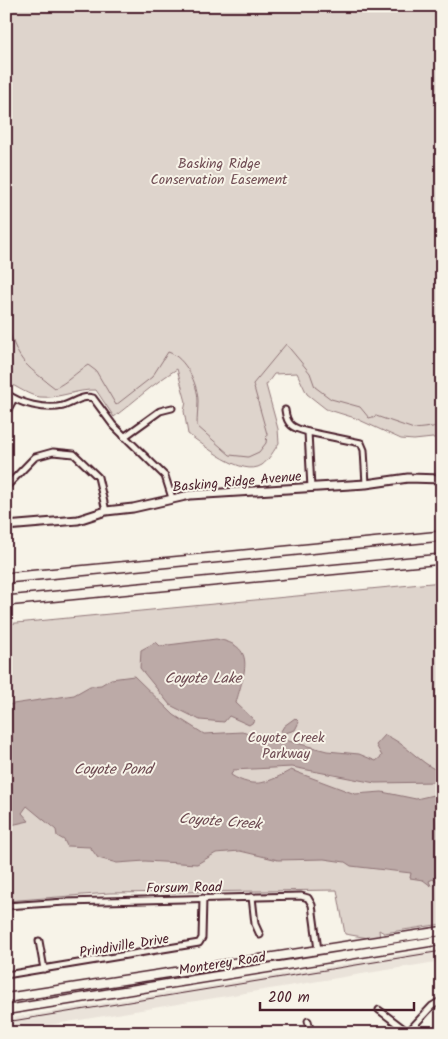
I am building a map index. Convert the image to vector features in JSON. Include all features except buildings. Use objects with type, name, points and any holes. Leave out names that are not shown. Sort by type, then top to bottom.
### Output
[{"type":"highway","points":[[6,578],[442,536]]},
{"type":"highway","points":[[6,601],[442,559]]},
{"type":"main road","name":"Monterey Road","points":[[6,998],[442,931]]},
{"type":"main road","name":"Monterey Road","points":[[6,1010],[442,940]]},
{"type":"street","points":[[6,394],[13,400],[50,407],[61,406],[84,397],[93,398],[124,437],[165,476],[172,498]]},
{"type":"street","points":[[6,413],[13,400]]},
{"type":"street","points":[[124,437],[160,411],[172,408]]},
{"type":"street","points":[[286,410],[286,420],[289,425],[308,432],[361,443],[364,450],[366,484]]},
{"type":"street","points":[[308,432],[311,488]]},
{"type":"street","points":[[6,487],[35,457],[53,452],[74,454],[98,477],[106,511]]},
{"type":"street","name":"Basking Ridge Avenue","points":[[6,526],[78,520],[106,511],[132,508],[190,495],[366,484],[408,478],[442,479]]},
{"type":"street","name":"Forsum Road","points":[[6,906],[301,896],[308,898],[312,905],[318,950]]},
{"type":"street","points":[[252,897],[255,924],[260,935]]},
{"type":"street","name":"Prindiville Drive","points":[[6,974],[199,943],[202,938],[203,898]]},
{"type":"street","points":[[38,941],[44,969]]},
{"type":"street","points":[[379,1010],[408,1033],[425,1012],[442,1000]]},
{"type":"street","points":[[308,1021],[311,1033]]},
{"type":"shaded area","points":[[442,948],[442,961],[6,1032],[6,1019]]},
{"type":"green space","name":"Basking Ridge Conservation Easement","points":[[6,6],[442,6],[442,437],[414,440],[401,439],[355,418],[326,409],[307,394],[297,373],[274,374],[266,385],[278,429],[279,443],[262,465],[254,468],[244,467],[234,464],[213,452],[188,434],[184,411],[186,402],[177,369],[152,386],[114,417],[96,390],[54,397],[40,397],[7,382]]},
{"type":"green space","name":"Coyote Creek Parkway","points":[[442,582],[442,924],[384,933],[379,930],[380,940],[345,934],[337,890],[109,893],[6,901],[6,624]]},
{"type":"water","name":"Coyote Lake","points":[[216,639],[229,642],[243,654],[245,662],[244,671],[236,703],[255,721],[249,725],[229,716],[224,722],[200,720],[170,705],[140,668],[141,650],[156,642],[160,646]]},
{"type":"water","name":"Coyote Pond","points":[[134,676],[174,715],[204,734],[242,732],[275,741],[284,726],[295,718],[299,722],[295,730],[282,734],[281,739],[327,751],[359,754],[376,761],[382,756],[376,745],[385,735],[392,738],[438,771],[440,776],[436,782],[375,783],[292,767],[233,770],[231,775],[247,782],[262,783],[291,770],[355,794],[382,792],[416,799],[442,793],[442,888],[433,879],[429,881],[431,886],[423,880],[410,878],[411,873],[351,866],[345,862],[324,859],[278,860],[240,851],[216,853],[197,864],[145,861],[117,863],[98,858],[90,847],[67,846],[64,840],[57,836],[56,830],[27,806],[22,813],[29,821],[11,825],[6,824],[6,705],[74,695],[90,686],[101,685],[111,679]]},
{"type":"waterway","points":[[6,321],[14,345],[23,360],[55,388],[88,365],[96,371],[116,405],[152,377],[168,352],[174,355],[185,365],[196,387],[198,401],[197,426],[230,455],[248,457],[259,452],[266,443],[267,434],[253,384],[286,344],[310,373],[315,387],[331,399],[360,407],[369,418],[376,416],[414,429],[442,426]]},
{"type":"railway","points":[[6,1022],[442,951]]},
{"type":"water label","name":"Coyote Creek","points":[[220,821]]}]
